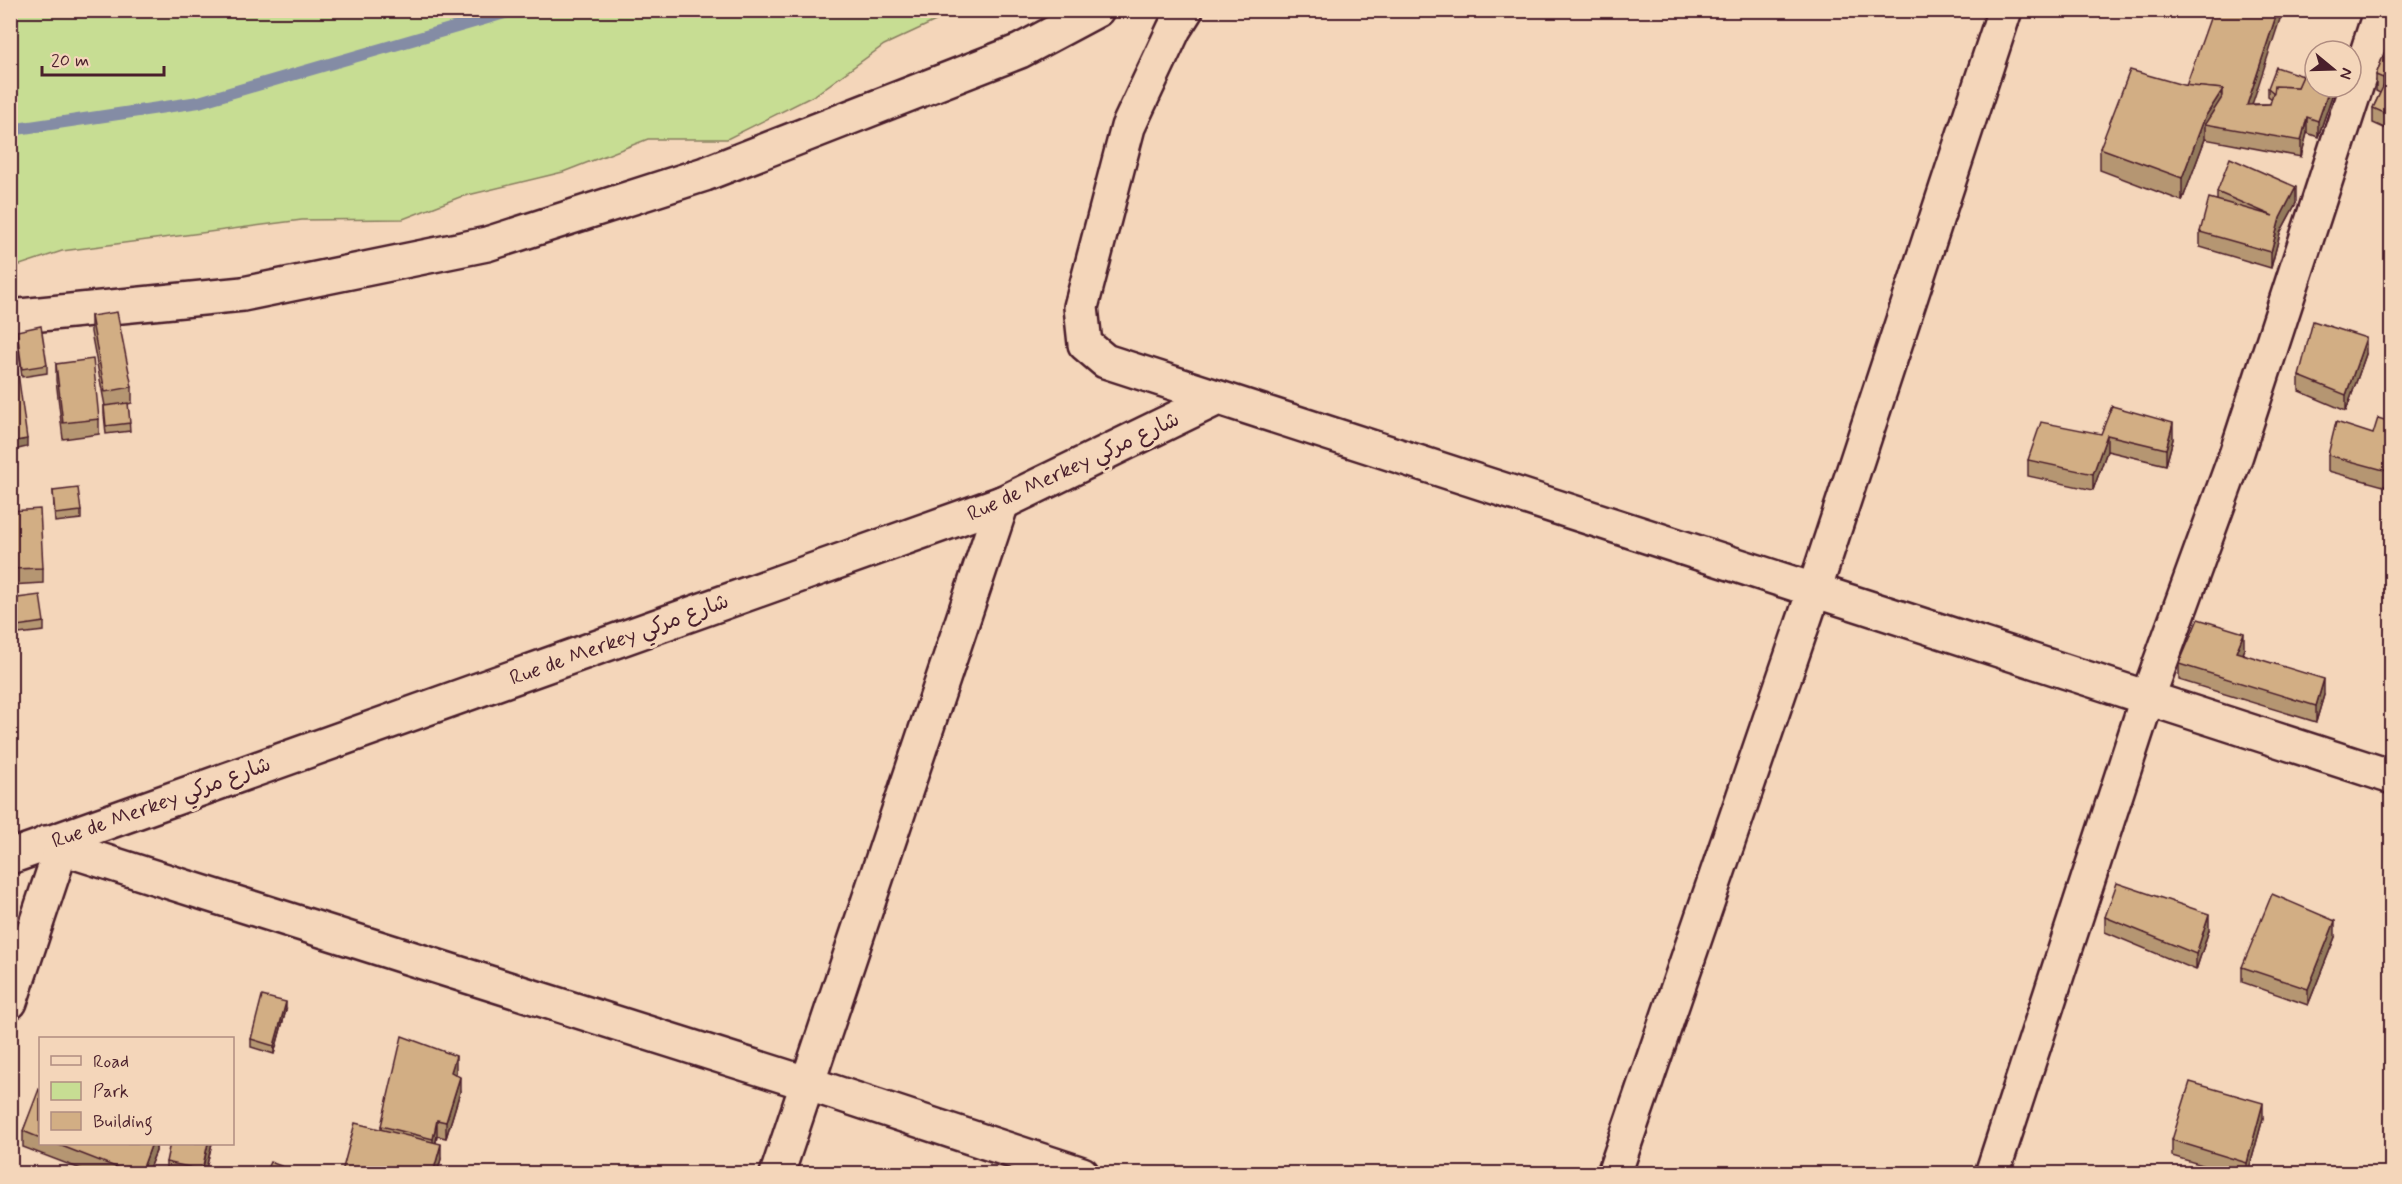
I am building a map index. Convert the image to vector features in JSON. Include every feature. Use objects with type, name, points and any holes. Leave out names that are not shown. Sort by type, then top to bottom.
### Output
[{"type":"street","points":[[10,317],[243,294],[487,244],[705,174],[1020,51],[1097,10]]},
{"type":"street","points":[[1186,10],[1174,29],[1128,127],[1081,307],[1085,344],[1104,361],[2391,777]]},
{"type":"street","points":[[1614,1173],[1814,591],[2005,10]]},
{"type":"street","points":[[1992,1173],[2147,699],[2236,455],[2381,10]]},
{"type":"street","name":"Rue de Merkey شارع مركي","points":[[10,857],[54,846],[1002,503],[1218,398]]},
{"type":"street","points":[[777,1173],[1002,503]]},
{"type":"street","points":[[10,1002],[54,846],[806,1083],[1082,1173]]},
{"type":"green space","points":[[11,10],[957,11],[884,45],[815,95],[727,139],[648,139],[563,172],[460,197],[403,219],[302,220],[62,251],[11,268]]},
{"type":"building","points":[[2213,10],[2278,10],[2247,105],[2270,104],[2275,86],[2298,87],[2303,74],[2303,99],[2326,99],[2318,121],[2307,117],[2301,141],[2205,124],[2223,96],[2223,89],[2186,86]]},
{"type":"building","points":[[2391,35],[2391,56],[2383,78],[2376,75]]},
{"type":"building","points":[[2276,67],[2303,76],[2298,87],[2275,86],[2274,93],[2268,88]]},
{"type":"building","points":[[2130,70],[2183,85],[2223,89],[2205,117],[2182,178],[2100,148]]},
{"type":"building","points":[[2391,70],[2391,116],[2373,108]]},
{"type":"building","points":[[2230,158],[2296,187],[2280,218],[2271,252],[2200,232],[2209,198],[2273,216],[2217,192]]},
{"type":"building","points":[[117,312],[132,387],[105,392],[91,316]]},
{"type":"building","points":[[2313,321],[2366,338],[2346,395],[2299,376]]},
{"type":"building","points":[[41,326],[47,365],[22,369],[17,331]]},
{"type":"building","points":[[10,329],[12,329],[27,439],[10,442]]},
{"type":"building","points":[[93,359],[99,419],[63,423],[56,364]]},
{"type":"building","points":[[128,403],[130,423],[106,426],[104,406]]},
{"type":"building","points":[[2112,406],[2173,423],[2166,449],[2107,435],[2093,474],[2028,460],[2041,422],[2101,434]]},
{"type":"building","points":[[2378,418],[2391,422],[2391,472],[2328,455],[2336,422],[2373,434]]},
{"type":"building","points":[[78,488],[81,511],[55,514],[53,491]]},
{"type":"building","points":[[40,509],[43,568],[10,569],[10,511]]},
{"type":"building","points":[[40,595],[44,622],[10,627],[10,599]]},
{"type":"building","points":[[2198,619],[2244,633],[2236,652],[2324,679],[2316,706],[2179,664]]},
{"type":"building","points":[[2117,883],[2209,914],[2196,954],[2105,917]]},
{"type":"building","points":[[2272,894],[2335,921],[2308,989],[2242,967]]},
{"type":"building","points":[[262,996],[286,1002],[274,1046],[251,1039]]},
{"type":"building","points":[[402,1036],[456,1056],[451,1072],[460,1077],[446,1122],[437,1120],[433,1139],[381,1126]]},
{"type":"building","points":[[2190,1082],[2263,1103],[2247,1163],[2172,1140]]},
{"type":"building","points":[[39,1089],[39,1138],[23,1131]]},
{"type":"building","points":[[355,1123],[441,1144],[433,1173],[342,1172]]},
{"type":"building","points":[[59,1145],[151,1145],[141,1173],[131,1173]]},
{"type":"building","points":[[170,1145],[208,1145],[202,1170],[166,1162]]},
{"type":"building","points":[[270,1162],[300,1173],[265,1173]]},
{"type":"waterway","points":[[10,130],[199,102],[515,10]]}]
